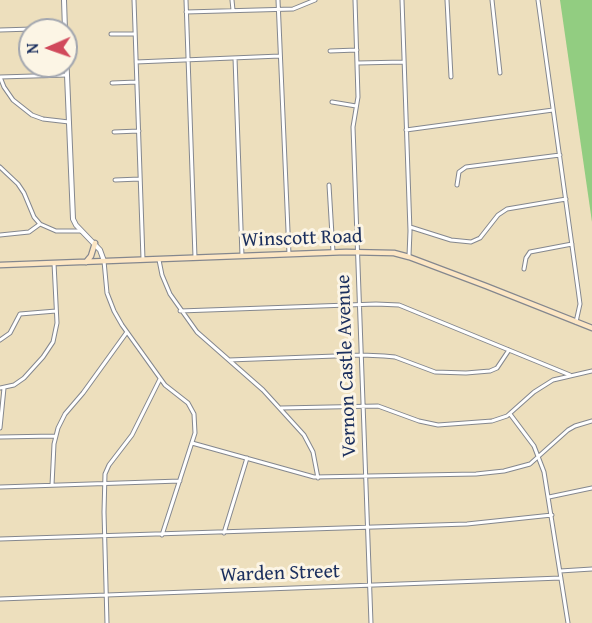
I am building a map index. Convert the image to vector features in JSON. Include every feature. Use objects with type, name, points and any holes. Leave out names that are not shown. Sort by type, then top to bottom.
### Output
[{"type":"main road","points":[[86,262],[91,256],[95,243]]},
{"type":"main road","name":"Winscott Road","points":[[0,265],[333,252],[394,253],[592,328]]},
{"type":"street","points":[[64,0],[65,18]]},
{"type":"street","points":[[134,0],[142,259]]},
{"type":"street","points":[[186,0],[195,257]]},
{"type":"street","points":[[232,0],[232,11]]},
{"type":"street","points":[[278,0],[289,254]]},
{"type":"street","points":[[186,12],[293,9],[315,0]]},
{"type":"street","name":"Vernon Castle Avenue","points":[[355,0],[358,97],[353,127],[371,623]]},
{"type":"street","points":[[402,0],[410,227],[409,257]]},
{"type":"street","points":[[447,0],[451,77]]},
{"type":"street","points":[[492,0],[500,73]]},
{"type":"street","points":[[538,0],[580,304],[576,322]]},
{"type":"street","points":[[0,30],[18,30]]},
{"type":"street","points":[[111,34],[135,34]]},
{"type":"street","points":[[330,51],[357,50]]},
{"type":"street","points":[[136,62],[280,56]]},
{"type":"street","points":[[235,58],[242,256]]},
{"type":"street","points":[[357,63],[404,62]]},
{"type":"street","points":[[18,76],[0,77],[13,100],[32,115],[43,119],[69,122]]},
{"type":"street","points":[[67,78],[72,212],[76,225],[103,254],[110,302],[127,332],[160,379],[192,408],[196,424],[162,535]]},
{"type":"street","points":[[112,83],[137,82]]},
{"type":"street","points":[[332,102],[356,106]]},
{"type":"street","points":[[406,130],[553,110]]},
{"type":"street","points":[[114,132],[139,131]]},
{"type":"street","points":[[457,185],[459,172],[466,167],[560,154]]},
{"type":"street","points":[[0,167],[18,184],[34,217],[40,224],[56,231],[81,231]]},
{"type":"street","points":[[115,180],[140,179]]},
{"type":"street","points":[[329,185],[333,252]]},
{"type":"street","points":[[410,227],[451,240],[471,242],[480,238],[498,215],[507,209],[566,199]]},
{"type":"street","points":[[0,235],[29,232],[40,224]]},
{"type":"street","points":[[524,269],[526,258],[532,251],[572,244]]},
{"type":"street","points":[[159,258],[166,284],[180,311],[197,332],[299,427],[308,440],[314,456],[318,478]]},
{"type":"street","points":[[0,428],[2,388],[14,385],[24,378],[50,348],[55,335],[57,311],[54,263]]},
{"type":"street","points":[[180,311],[392,304],[406,307],[570,375]]},
{"type":"street","points":[[0,340],[10,333],[20,314],[57,311]]},
{"type":"street","points":[[52,485],[52,453],[65,414],[127,332]]},
{"type":"street","points":[[229,360],[362,355],[395,357],[445,373],[466,373],[490,371],[497,368],[508,350]]},
{"type":"street","points":[[280,408],[364,405],[392,410],[419,421],[438,425],[492,421],[510,414],[544,385],[570,375],[592,371]]},
{"type":"street","points":[[107,623],[104,484],[109,465],[132,435],[160,379]]},
{"type":"street","points":[[510,414],[534,446],[539,457],[549,497],[568,623]]},
{"type":"street","points":[[192,443],[318,478],[495,472],[523,467],[539,457],[558,438],[575,426],[592,421]]},
{"type":"street","points":[[0,437],[56,436]]},
{"type":"street","points":[[224,533],[247,458]]},
{"type":"street","points":[[0,487],[180,481]]},
{"type":"street","points":[[549,497],[592,488]]},
{"type":"street","points":[[0,539],[466,524],[552,515]]},
{"type":"street","points":[[560,571],[592,569]]},
{"type":"street","name":"Warden Street","points":[[0,599],[561,578]]},
{"type":"green space","points":[[560,0],[592,0],[592,222]]}]
